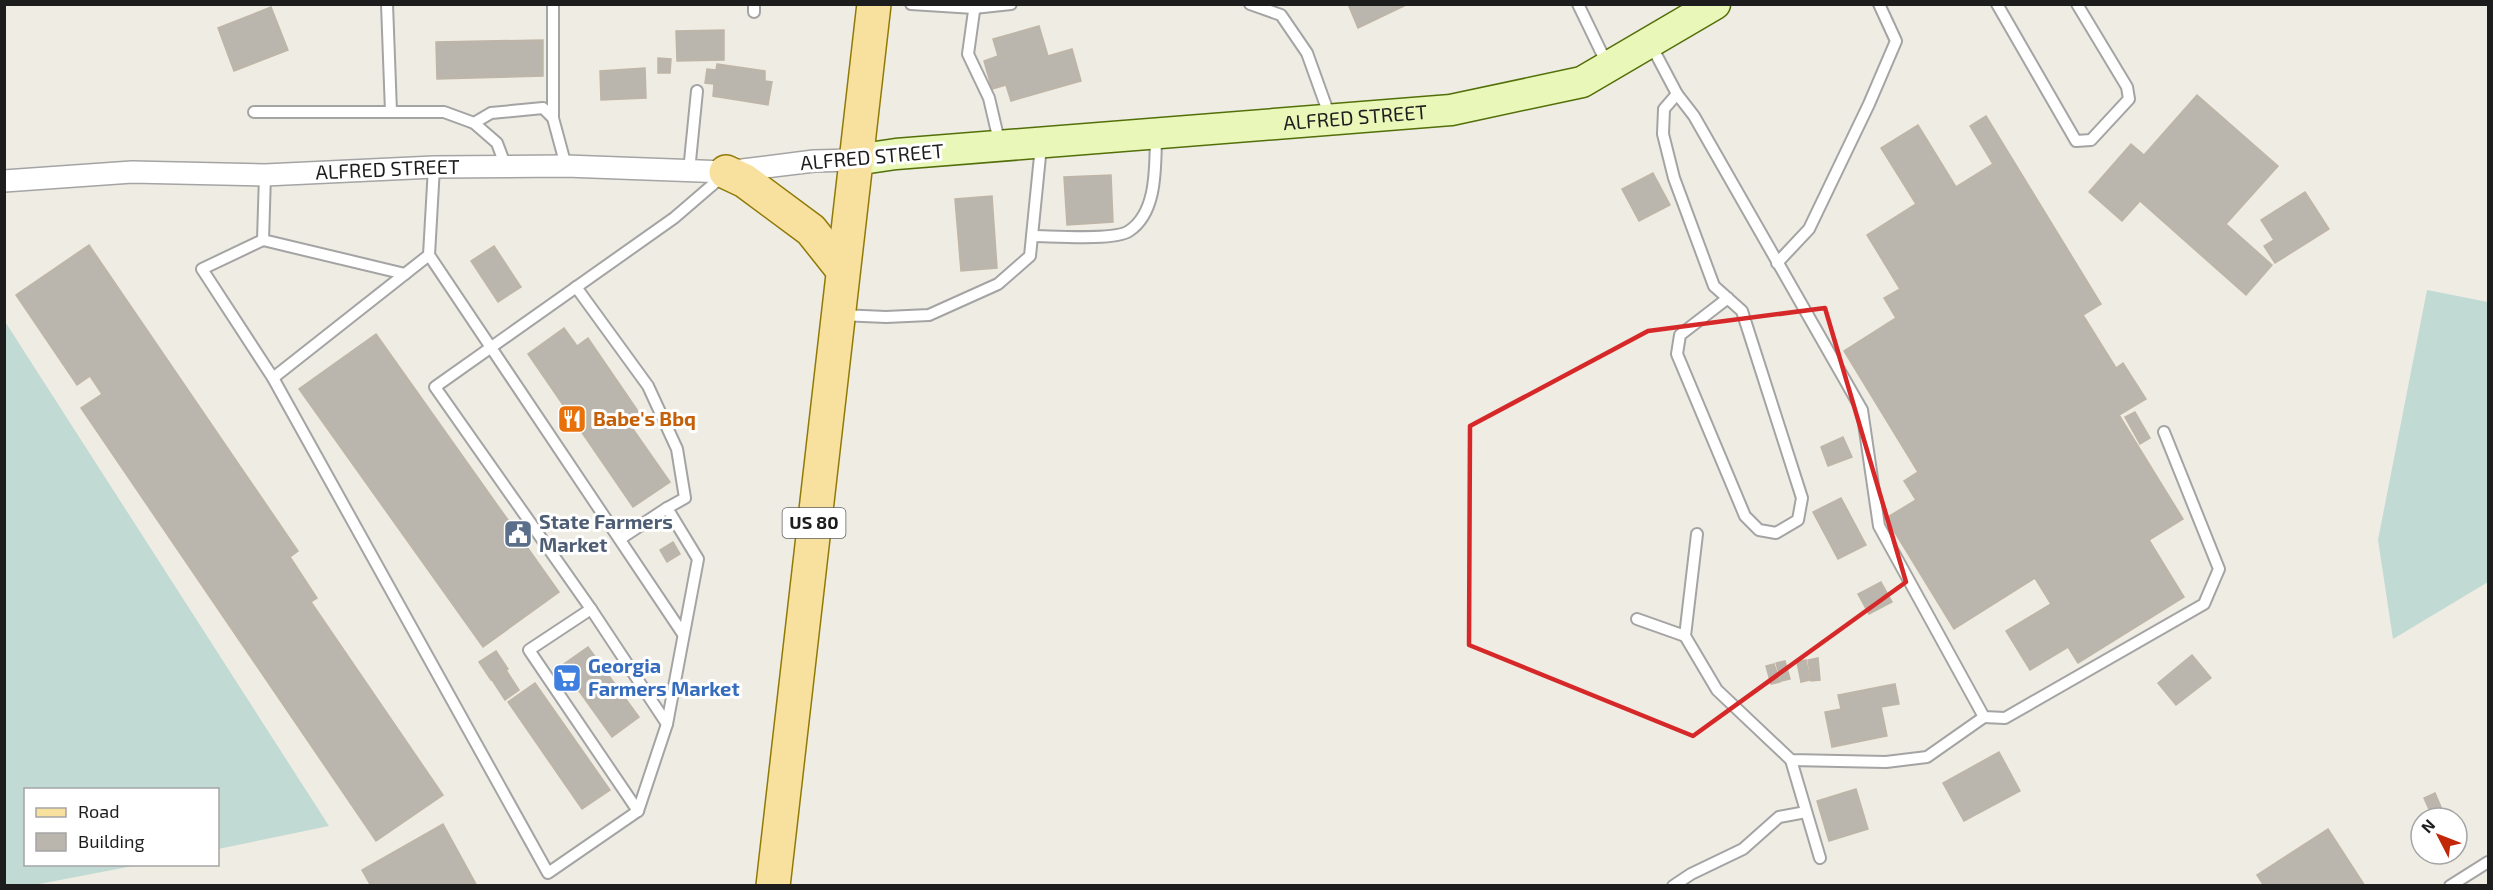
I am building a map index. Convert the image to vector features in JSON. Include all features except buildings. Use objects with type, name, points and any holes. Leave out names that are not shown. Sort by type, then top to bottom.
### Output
[{"type":"main road","name":"US 80","points":[[773,885],[874,4]]},
{"type":"main road","name":"ALFRED STREET","points":[[855,160],[896,153],[1451,110],[1581,82],[1715,4]]},
{"type":"main road","points":[[726,172],[745,181],[811,230],[842,269]]},
{"type":"street","name":"ALFRED STREET","points":[[4,181],[132,172],[265,175],[435,167],[566,166],[726,172],[814,161],[855,160]]},
{"type":"lane","points":[[387,4],[391,112]]},
{"type":"lane","points":[[553,4],[553,118],[566,166]]},
{"type":"lane","points":[[911,4],[975,6],[1011,4]]},
{"type":"lane","points":[[1250,4],[1281,15],[1306,53],[1332,121]]},
{"type":"lane","points":[[1578,4],[1608,67]]},
{"type":"lane","points":[[1777,263],[1809,229],[1869,104],[1896,40],[1879,4]]},
{"type":"lane","points":[[1998,4],[2076,141],[2091,140],[2129,99],[2127,87],[2077,4]]},
{"type":"lane","points":[[975,6],[968,54],[988,98],[1000,145]]},
{"type":"lane","points":[[1650,43],[1677,94],[1694,117],[1862,410],[1879,526],[1984,717]]},
{"type":"lane","points":[[689,171],[697,91]]},
{"type":"lane","points":[[1677,94],[1664,109],[1662,134],[1674,178],[1714,286],[1728,298],[1742,311],[1802,498],[1798,520],[1776,533],[1759,530],[1745,516],[1677,354],[1680,335],[1728,298]]},
{"type":"lane","points":[[474,123],[491,112],[522,108],[543,108],[553,118]]},
{"type":"lane","points":[[254,112],[444,112],[474,123],[497,143],[506,167]]},
{"type":"lane","points":[[1032,236],[1088,238],[1129,232],[1146,213],[1155,176],[1156,133]]},
{"type":"lane","points":[[837,315],[886,317],[929,315],[998,284],[1030,256],[1041,142]]},
{"type":"lane","points":[[435,167],[429,255],[492,346],[682,634]]},
{"type":"lane","points":[[667,724],[591,609],[435,387],[674,218],[726,172]]},
{"type":"lane","points":[[262,240],[265,175]]},
{"type":"lane","points":[[405,274],[262,240],[202,269],[273,378],[548,873],[638,811],[667,724],[682,634],[698,559],[668,508]]},
{"type":"lane","points":[[273,378],[429,255]]},
{"type":"lane","points":[[576,287],[648,387],[677,449],[684,498],[620,539]]},
{"type":"lane","points":[[1791,760],[1886,762],[1927,757],[1984,717],[2005,718],[2204,604],[2219,569],[2164,432]]},
{"type":"lane","points":[[1697,534],[1685,636],[1717,690],[1791,760],[1820,858]]},
{"type":"lane","points":[[591,609],[529,650],[638,811]]},
{"type":"lane","points":[[1637,619],[1685,636]]},
{"type":"lane","points":[[1673,885],[1743,849],[1779,817],[1806,812]]},
{"type":"lane","points":[[2450,885],[2488,862]]},
{"type":"highlighted area","points":[[1825,308],[1906,582],[1693,736],[1469,645],[1470,426],[1648,331]]},
{"type":"shaded area","points":[[2427,290],[2488,302],[2488,582],[2393,639],[2378,540]]},
{"type":"shaded area","points":[[4,320],[329,826],[219,849],[219,788],[24,788],[24,866],[133,866],[34,885],[5,885]]},
{"type":"place","name":"Babe's Bbq","points":[[572,419]]},
{"type":"place","name":"State Farmers Market","points":[[518,534]]},
{"type":"place","name":"Georgia Farmers Market","points":[[567,678]]}]
